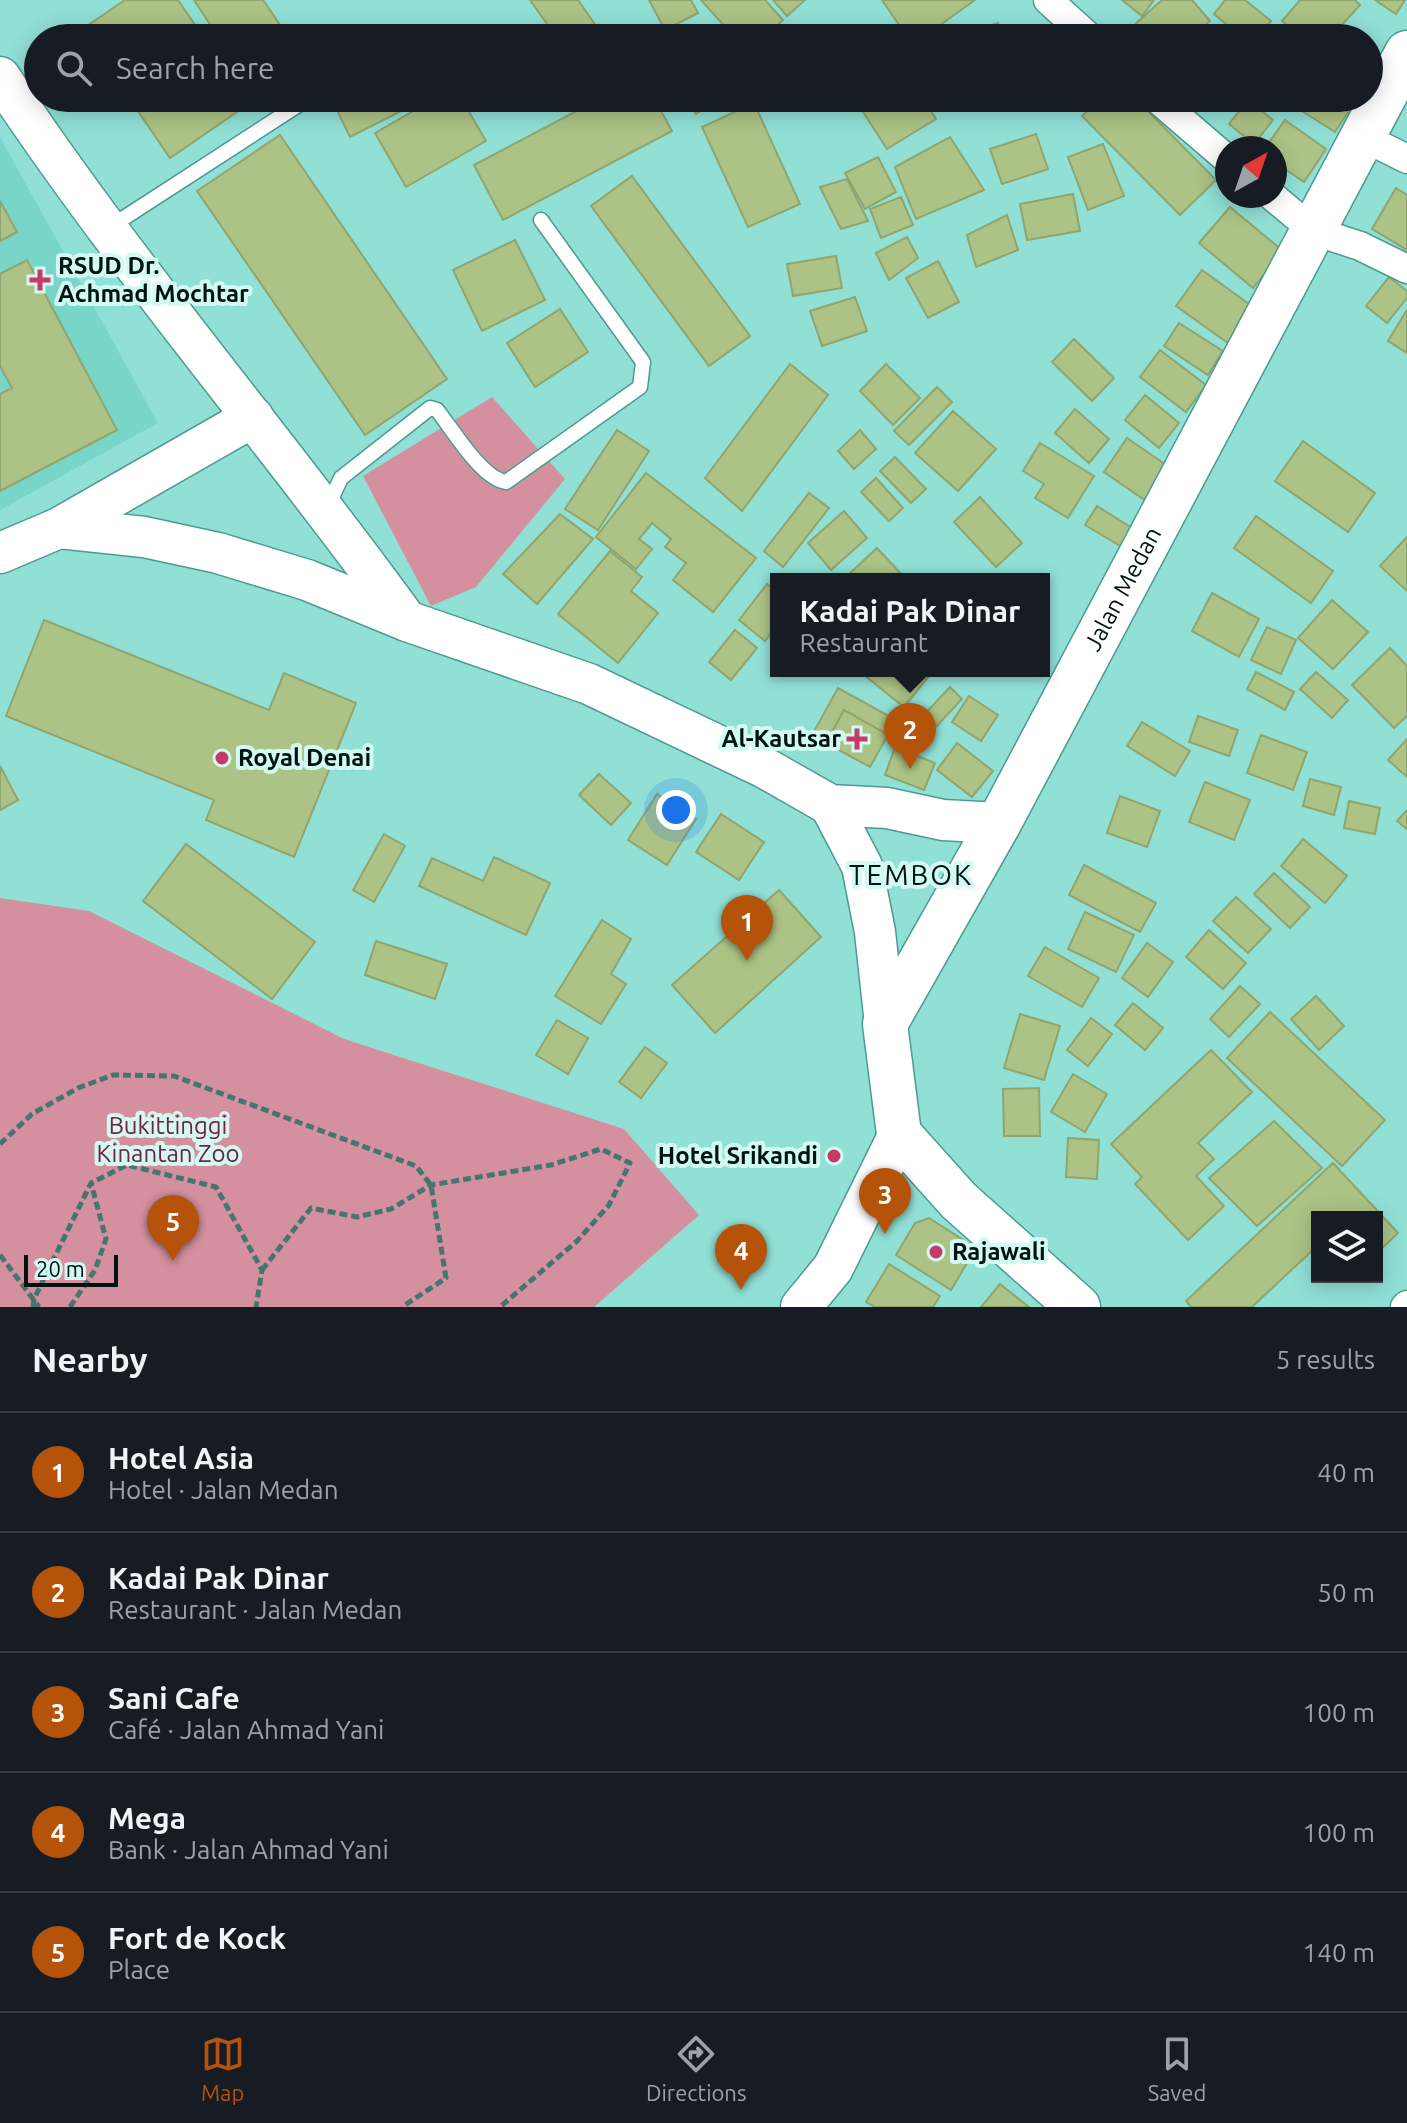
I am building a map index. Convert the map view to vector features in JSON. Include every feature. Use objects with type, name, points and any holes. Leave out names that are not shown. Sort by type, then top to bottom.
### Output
[{"type":"main road","name":"Jalan Medan","points":[[1383,99],[1407,53]]},
{"type":"main road","points":[[0,77],[24,111]]},
{"type":"main road","points":[[24,112],[107,230],[326,510],[407,621]]},
{"type":"main road","name":"Jalan Medan","points":[[885,1024],[999,823],[1376,112]]},
{"type":"main road","points":[[0,553],[59,528],[253,417]]},
{"type":"main road","points":[[59,528],[144,537],[218,553],[307,580],[407,621],[589,684],[765,768],[830,805],[887,808],[943,820],[999,823]]},
{"type":"main road","points":[[801,1307],[833,1268],[899,1134],[875,932],[862,866],[830,805]]},
{"type":"main road","points":[[899,1134],[959,1201],[1078,1307]]},
{"type":"street","points":[[1048,0],[1075,24]]},
{"type":"street","points":[[1172,112],[1215,149]]},
{"type":"street","points":[[1363,137],[1407,159]]},
{"type":"street","points":[[1286,208],[1314,231],[1360,246],[1407,269]]},
{"type":"lane","points":[[107,230],[288,112]]},
{"type":"lane","points":[[326,510],[341,478],[430,408],[437,410],[496,481],[506,482],[640,387],[643,362],[541,220]]},
{"type":"path","points":[[0,1144],[32,1114],[78,1088],[113,1075],[174,1076],[416,1166],[431,1185],[446,1278],[402,1307]]},
{"type":"path","points":[[256,1307],[262,1270],[311,1208],[357,1217],[391,1209],[431,1185],[551,1165],[601,1149],[630,1163],[609,1205],[577,1241],[500,1307]]},
{"type":"path","points":[[34,1299],[91,1183],[127,1165],[216,1187],[262,1270]]},
{"type":"path","points":[[70,1307],[95,1270],[106,1239],[91,1183]]},
{"type":"path","points":[[0,1255],[34,1299],[36,1307]]},
{"type":"shaded area","name":"RSUD Dr. Achmad Mochtar","points":[[0,137],[158,423],[0,510]]},
{"type":"green space","points":[[492,397],[565,479],[476,587],[431,606],[363,476]]},
{"type":"green space","name":"Bukittinggi Kinantan Zoo","points":[[0,898],[89,911],[344,1039],[624,1129],[699,1215],[594,1307],[0,1307]]},
{"type":"building","points":[[125,0],[178,0],[194,24],[90,24]]},
{"type":"building","points":[[194,0],[263,0],[279,24],[210,24]]},
{"type":"building","points":[[530,0],[578,0],[595,24],[547,24]]},
{"type":"building","points":[[649,0],[691,0],[698,13],[677,24],[662,24]]},
{"type":"building","points":[[701,0],[765,0],[783,20],[779,24],[722,24]]},
{"type":"building","points":[[773,0],[805,0],[787,16]]},
{"type":"building","points":[[882,0],[975,0],[942,24],[898,24]]},
{"type":"building","points":[[1122,0],[1154,0],[1142,16]]},
{"type":"building","points":[[1162,0],[1192,0],[1210,21],[1206,24],[1135,24]]},
{"type":"building","points":[[1225,0],[1245,0],[1271,21],[1269,24],[1226,24],[1214,14]]},
{"type":"building","points":[[1300,0],[1355,0],[1360,5],[1343,24],[1285,24],[1282,21]]},
{"type":"building","points":[[1375,0],[1405,0],[1396,14]]},
{"type":"building","points":[[139,112],[237,112],[170,158]]},
{"type":"building","points":[[338,112],[399,112],[350,137]]},
{"type":"building","points":[[412,112],[469,112],[486,141],[406,187],[375,133]]},
{"type":"building","points":[[574,112],[662,112],[672,131],[503,220],[474,165]]},
{"type":"building","points":[[734,112],[758,112],[800,204],[748,227],[702,127]]},
{"type":"building","points":[[863,112],[932,112],[936,119],[887,149]]},
{"type":"building","points":[[1086,112],[1149,112],[1215,179],[1180,215],[1082,116]]},
{"type":"building","points":[[1238,112],[1263,112],[1273,120],[1260,136],[1244,136],[1229,124]]},
{"type":"building","points":[[1303,112],[1348,112],[1335,132]]},
{"type":"building","points":[[1285,120],[1326,149],[1304,182],[1287,170],[1287,136],[1274,136]]},
{"type":"building","points":[[1036,134],[1048,169],[1002,184],[990,149]]},
{"type":"building","points":[[280,135],[447,379],[365,435],[197,191]]},
{"type":"building","points":[[950,137],[984,190],[916,219],[895,167]]},
{"type":"building","points":[[1103,144],[1124,196],[1088,210],[1068,157]]},
{"type":"building","points":[[878,157],[896,192],[865,209],[845,173]]},
{"type":"building","points":[[632,176],[750,336],[709,366],[591,206]]},
{"type":"building","points":[[847,179],[868,221],[841,229],[820,187]]},
{"type":"building","points":[[1396,188],[1407,195],[1407,250],[1372,229]]},
{"type":"building","points":[[1073,194],[1080,231],[1027,240],[1020,204]]},
{"type":"building","points":[[901,197],[913,225],[881,238],[870,209]]},
{"type":"building","points":[[0,201],[17,232],[0,241]]},
{"type":"building","points":[[1231,208],[1283,251],[1253,288],[1199,243]]},
{"type":"building","points":[[1007,215],[1018,250],[976,267],[967,235]]},
{"type":"building","points":[[907,237],[918,258],[889,280],[876,253]]},
{"type":"building","points":[[515,240],[545,300],[482,331],[453,270]]},
{"type":"building","points":[[836,256],[842,288],[793,296],[787,264]]},
{"type":"building","points":[[27,260],[117,430],[0,491],[0,394],[12,388],[0,366],[0,274]]},
{"type":"building","points":[[938,261],[959,302],[928,318],[906,278]]},
{"type":"building","points":[[1202,270],[1253,307],[1228,343],[1176,306]]},
{"type":"building","points":[[1389,277],[1407,291],[1407,298],[1387,323],[1366,306]]},
{"type":"building","points":[[855,297],[867,331],[822,346],[810,311]]},
{"type":"building","points":[[560,309],[588,352],[535,387],[507,343]]},
{"type":"building","points":[[1407,310],[1407,353],[1388,341]]},
{"type":"building","points":[[1179,323],[1223,351],[1208,375],[1164,346]]},
{"type":"building","points":[[1074,339],[1114,378],[1092,401],[1052,362]]},
{"type":"building","points":[[1160,350],[1206,385],[1186,412],[1140,377]]},
{"type":"building","points":[[790,364],[828,395],[742,511],[705,478]]},
{"type":"building","points":[[886,364],[920,398],[893,425],[860,391]]},
{"type":"building","points":[[937,387],[952,402],[909,445],[894,431]]},
{"type":"building","points":[[1145,395],[1179,423],[1159,448],[1125,420]]},
{"type":"building","points":[[1075,409],[1109,439],[1089,463],[1055,433]]},
{"type":"building","points":[[953,411],[996,449],[958,491],[915,453]]},
{"type":"building","points":[[617,430],[649,451],[598,530],[565,509]]},
{"type":"building","points":[[860,430],[876,449],[854,469],[838,451]]},
{"type":"building","points":[[1127,438],[1169,467],[1146,501],[1104,472]]},
{"type":"building","points":[[1303,441],[1375,493],[1348,532],[1275,481]]},
{"type":"building","points":[[1040,443],[1094,476],[1068,518],[1035,498],[1044,484],[1023,471]]},
{"type":"building","points":[[895,457],[926,489],[911,503],[880,471]]},
{"type":"building","points":[[646,473],[756,558],[713,612],[673,580],[686,563],[665,547],[671,539],[652,523],[639,539],[652,549],[636,569],[596,537]]},
{"type":"building","points":[[876,478],[903,508],[889,521],[861,492]]},
{"type":"building","points":[[809,493],[829,508],[783,567],[764,551]]},
{"type":"building","points":[[980,497],[1022,543],[996,567],[954,522]]},
{"type":"building","points":[[1097,506],[1143,535],[1132,553],[1085,525]]},
{"type":"building","points":[[844,511],[867,538],[831,570],[808,543]]},
{"type":"building","points":[[560,514],[593,539],[537,604],[503,574]]},
{"type":"building","points":[[1256,516],[1333,571],[1311,603],[1234,548]]},
{"type":"building","points":[[1407,537],[1407,591],[1380,566]]},
{"type":"building","points":[[877,548],[900,573],[850,573]]},
{"type":"building","points":[[610,551],[642,577],[631,591],[658,613],[618,663],[558,614]]},
{"type":"building","points":[[767,584],[770,586],[770,635],[765,641],[739,620]]},
{"type":"building","points":[[1212,593],[1259,619],[1239,657],[1192,631]]},
{"type":"building","points":[[1332,600],[1368,632],[1333,669],[1298,638]]},
{"type":"building","name":"Royal Denai","points":[[44,620],[269,710],[284,673],[356,703],[294,857],[206,820],[214,800],[6,716]]},
{"type":"building","points":[[1267,627],[1296,640],[1281,674],[1251,660]]},
{"type":"building","points":[[735,630],[757,648],[731,680],[709,662]]},
{"type":"building","points":[[1390,648],[1407,666],[1407,716],[1394,728],[1352,685]]},
{"type":"building","points":[[1256,672],[1294,692],[1285,710],[1247,689]]},
{"type":"building","points":[[1316,672],[1348,700],[1332,718],[1300,689]]},
{"type":"building","points":[[866,677],[928,677],[904,707]]},
{"type":"building","points":[[950,687],[962,699],[919,745],[907,733]]},
{"type":"building","points":[[838,688],[896,720],[888,735],[844,710],[826,743],[812,735]]},
{"type":"building","points":[[969,696],[998,715],[981,741],[952,722]]},
{"type":"building","name":"Al-Kautsar","points":[[844,710],[888,735],[870,767],[826,743]]},
{"type":"building","points":[[1198,716],[1238,730],[1229,756],[1189,742]]},
{"type":"building","points":[[1142,722],[1190,751],[1175,776],[1127,746]]},
{"type":"building","points":[[1261,735],[1307,752],[1293,790],[1247,773]]},
{"type":"building","points":[[1407,739],[1407,777],[1388,760]]},
{"type":"building","points":[[957,743],[993,771],[972,797],[937,770]]},
{"type":"building","points":[[895,747],[935,763],[924,790],[885,775]]},
{"type":"building","points":[[0,766],[18,800],[0,810]]},
{"type":"building","points":[[599,774],[631,803],[611,825],[579,795]]},
{"type":"building","points":[[1310,779],[1341,787],[1334,815],[1303,806]]},
{"type":"building","points":[[1205,782],[1250,800],[1234,840],[1189,822]]},
{"type":"building","points":[[657,794],[696,819],[667,865],[628,840]]},
{"type":"building","points":[[1120,796],[1160,811],[1147,847],[1107,833]]},
{"type":"building","points":[[1349,801],[1380,808],[1375,834],[1344,828]]},
{"type":"building","points":[[1407,810],[1407,829],[1397,821]]},
{"type":"building","points":[[721,814],[764,842],[739,880],[696,852]]},
{"type":"building","points":[[384,834],[405,846],[374,902],[353,890]]},
{"type":"building","points":[[1303,839],[1347,876],[1325,903],[1281,866]]},
{"type":"building","points":[[186,844],[315,942],[272,999],[143,901]]},
{"type":"building","points":[[494,857],[550,883],[526,935],[419,886],[432,858],[483,881]]},
{"type":"building","points":[[1084,865],[1156,903],[1140,932],[1069,895]]},
{"type":"building","points":[[1274,873],[1310,907],[1290,928],[1254,894]]},
{"type":"building","points":[[779,890],[821,937],[715,1033],[672,985]]},
{"type":"building","points":[[1236,897],[1271,929],[1248,953],[1213,921]]},
{"type":"building","points":[[1085,912],[1134,935],[1116,972],[1068,949]]},
{"type":"building","points":[[602,920],[631,939],[611,974],[626,984],[601,1024],[555,996]]},
{"type":"building","points":[[1209,930],[1246,963],[1223,989],[1186,957]]},
{"type":"building","points":[[376,941],[447,964],[435,999],[365,975]]},
{"type":"building","points":[[1147,943],[1173,962],[1148,997],[1122,978]]},
{"type":"building","points":[[1045,947],[1099,978],[1082,1007],[1028,976]]},
{"type":"building","points":[[1240,986],[1260,1004],[1229,1037],[1210,1019]]},
{"type":"building","points":[[1316,996],[1344,1026],[1319,1050],[1291,1019]]},
{"type":"building","points":[[1133,1003],[1163,1028],[1145,1050],[1115,1025]]},
{"type":"building","points":[[1270,1012],[1385,1120],[1342,1166],[1227,1058]]},
{"type":"building","points":[[1020,1014],[1060,1026],[1044,1080],[1004,1068]]},
{"type":"building","points":[[1091,1018],[1112,1034],[1088,1066],[1067,1050]]},
{"type":"building","points":[[557,1020],[588,1038],[568,1074],[536,1055]]},
{"type":"building","points":[[645,1047],[667,1063],[641,1098],[619,1082]]},
{"type":"building","points":[[1211,1050],[1252,1092],[1198,1143],[1214,1159],[1196,1176],[1224,1206],[1188,1240],[1135,1184],[1142,1177],[1111,1144]]},
{"type":"building","points":[[1073,1074],[1107,1094],[1085,1132],[1051,1112]]},
{"type":"building","points":[[1039,1088],[1040,1136],[1004,1136],[1003,1089]]},
{"type":"building","points":[[1274,1121],[1322,1168],[1257,1226],[1209,1178]]},
{"type":"building","points":[[1068,1138],[1099,1140],[1097,1179],[1066,1177]]},
{"type":"building","points":[[1333,1163],[1378,1211],[1311,1211],[1311,1252],[1252,1307],[1191,1307],[1186,1301]]},
{"type":"building","points":[[1383,1217],[1398,1233],[1383,1247]]},
{"type":"building","name":"Rajawali","points":[[929,1218],[976,1248],[951,1290],[896,1255],[915,1223]]},
{"type":"building","points":[[889,1264],[940,1296],[933,1307],[875,1307],[866,1302]]},
{"type":"building","points":[[1000,1284],[1029,1307],[981,1307]]},
{"type":"place","name":"RSUD Dr. Achmad Mochtar","points":[[40,280]]},
{"type":"place","name":"Al-Kautsar","points":[[857,739]]},
{"type":"place","name":"Royal Denai","points":[[222,758]]},
{"type":"place","name":"Kadai Pak Dinar","points":[[910,769]]},
{"type":"place","name":"Hotel Asia","points":[[747,961]]},
{"type":"place","name":"Hotel Srikandi","points":[[834,1156]]},
{"type":"place","name":"Sani Cafe","points":[[885,1234]]},
{"type":"place","name":"Rajawali","points":[[936,1252]]},
{"type":"place","name":"Fort de Kock","points":[[173,1261]]},
{"type":"place","name":"Mega","points":[[741,1290]]},
{"type":"district","name":"TEMBOK","points":[[911,875]]}]
